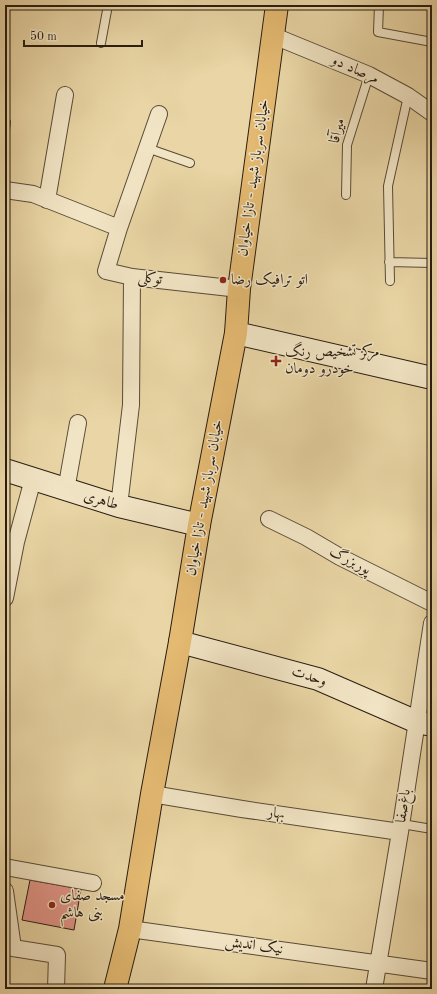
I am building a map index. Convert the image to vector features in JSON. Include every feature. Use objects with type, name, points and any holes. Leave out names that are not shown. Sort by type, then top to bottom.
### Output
[{"type":"main road","name":"خیابان سرباز شهید - تازا خیاوان","points":[[115,989],[130,929],[199,525],[236,333],[240,289],[274,36],[276,6]]},
{"type":"street","name":"مرصاد دو","points":[[274,36],[369,75],[408,96],[432,113]]},
{"type":"street","points":[[47,200],[64,95]]},
{"type":"street","name":"توکلی","points":[[159,114],[119,228],[106,270],[132,277],[240,289]]},
{"type":"street","points":[[5,190],[33,194],[119,228]]},
{"type":"street","points":[[119,506],[131,404],[132,277]]},
{"type":"street","points":[[236,333],[432,378]]},
{"type":"street","points":[[66,490],[78,423]]},
{"type":"street","name":"طاهری","points":[[5,470],[119,506],[199,525]]},
{"type":"street","points":[[5,598],[16,542],[33,479]]},
{"type":"street","name":"پوربزرگ","points":[[269,519],[306,537],[340,557],[432,603]]},
{"type":"street","name":"باغ‌صفا","points":[[374,989],[401,828],[424,723],[432,622]]},
{"type":"street","name":"وحدت","points":[[180,642],[318,679],[424,723]]},
{"type":"street","name":"بهار","points":[[152,794],[242,809],[401,828]]},
{"type":"street","points":[[5,868],[93,883]]},
{"type":"street","points":[[5,891],[13,948],[57,955],[56,989]]},
{"type":"street","name":"نیک اندیش","points":[[130,929],[432,971]]},
{"type":"lane","points":[[101,43],[108,5]]},
{"type":"lane","points":[[379,5],[378,32],[432,42]]},
{"type":"lane","name":"میرآقا","points":[[346,195],[347,145],[369,75]]},
{"type":"lane","points":[[390,281],[388,186],[408,96]]},
{"type":"lane","points":[[147,148],[190,163]]},
{"type":"lane","points":[[389,262],[432,263]]},
{"type":"lane","points":[[401,828],[432,829]]},
{"type":"building","name":"مسجد صفای بنی هاشم","points":[[30,880],[81,889],[74,930],[22,920]]},
{"type":"place","name":"اتو ترافیک رضا","points":[[223,280]]},
{"type":"place","name":"مرکز تشخیص رنگ خودرو دومان","points":[[276,361]]},
{"type":"place","name":"مسجد صفای بنی هاشم","points":[[52,905]]}]
